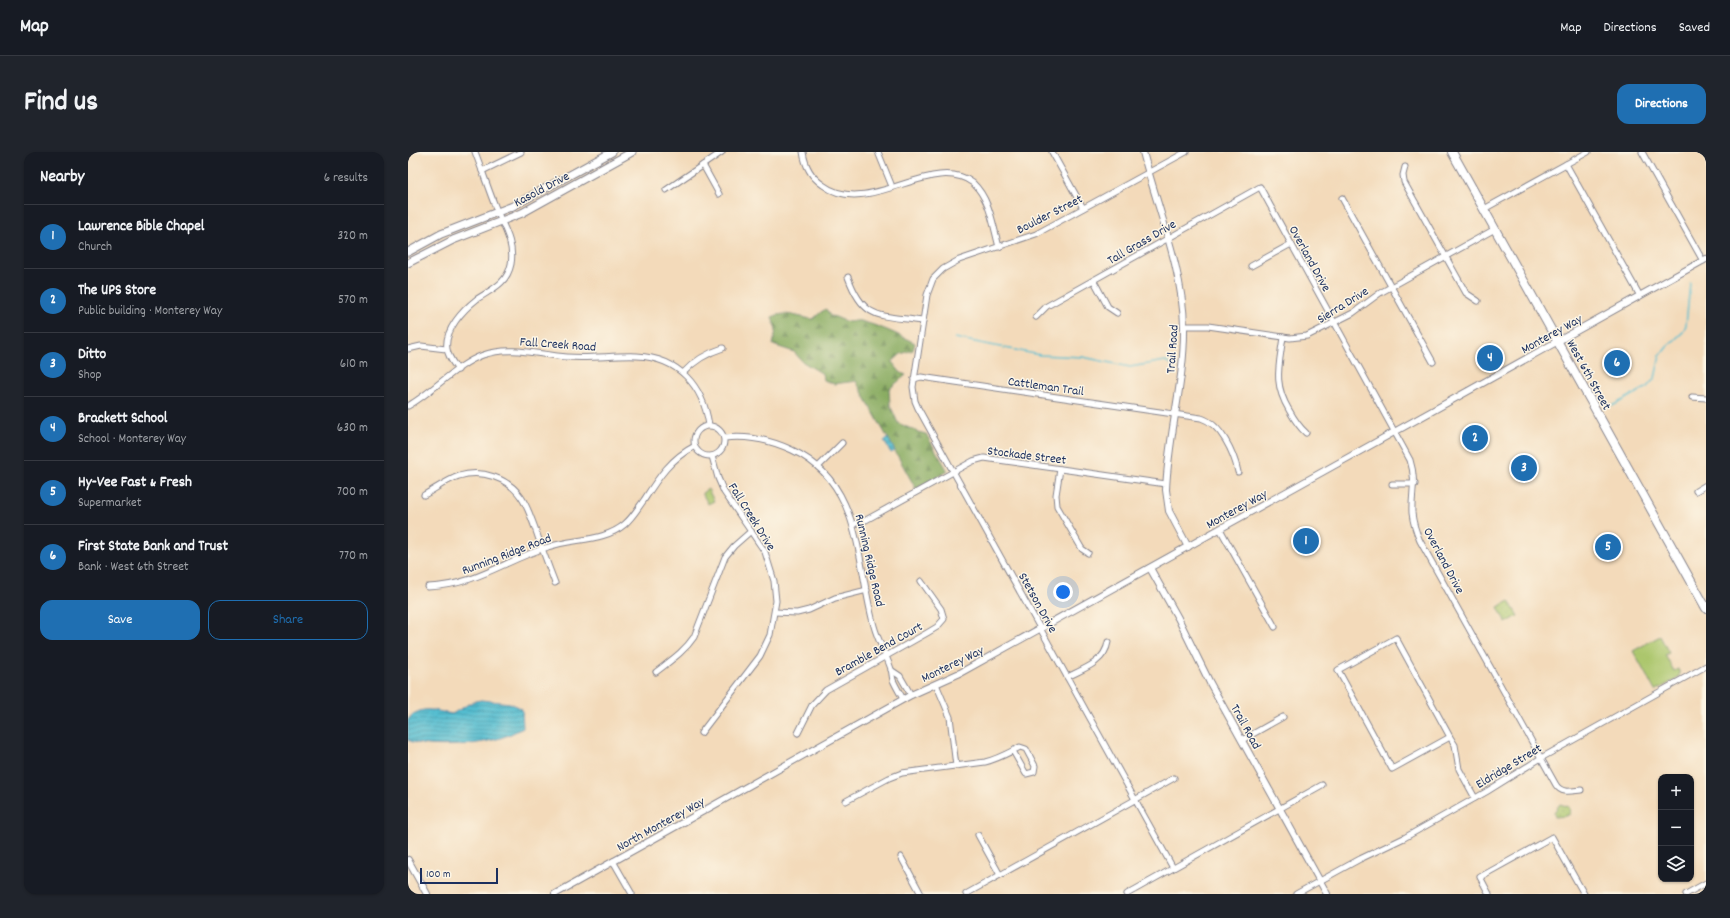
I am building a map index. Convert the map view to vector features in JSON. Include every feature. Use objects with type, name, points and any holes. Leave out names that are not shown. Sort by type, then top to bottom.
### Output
[{"type":"main road","name":"Kasold Drive","points":[[408,251],[441,234],[498,213],[612,152]]},
{"type":"main road","name":"Kasold Drive","points":[[411,262],[453,240],[536,206],[632,152]]},
{"type":"main road","name":"West 6th Street","points":[[1452,152],[1706,608]]},
{"type":"street","points":[[458,370],[450,359],[446,349],[446,343],[452,329],[463,312],[478,298],[494,290],[505,279],[509,272],[512,260],[512,248],[475,152]]},
{"type":"street","points":[[482,171],[522,152]]},
{"type":"street","points":[[666,190],[722,152]]},
{"type":"street","points":[[803,152],[807,167],[815,179],[824,187],[837,193],[858,194],[934,171],[956,173],[967,177],[984,196],[999,247]]},
{"type":"street","points":[[878,152],[891,184]]},
{"type":"street","points":[[1052,152],[1083,208]]},
{"type":"street","name":"Trail Road","points":[[1143,152],[1168,238],[1182,297],[1184,345],[1166,484],[1166,498],[1169,511],[1188,547]]},
{"type":"street","name":"Boulder Street","points":[[920,339],[922,321],[930,287],[938,273],[947,266],[959,260],[1036,234],[1186,152]]},
{"type":"street","points":[[1484,209],[1588,152]]},
{"type":"street","points":[[1642,152],[1704,260]]},
{"type":"street","points":[[1566,164],[1640,296]]},
{"type":"street","points":[[703,165],[719,194]]},
{"type":"street","points":[[1405,167],[1403,174],[1404,182],[1466,293],[1478,301]]},
{"type":"street","name":"Tall Grass Drive","points":[[1036,317],[1047,306],[1260,187]]},
{"type":"street","name":"Overland Drive","points":[[1260,187],[1410,460],[1415,484],[1412,513],[1416,532],[1558,789],[1564,792],[1581,790]]},
{"type":"street","points":[[1342,198],[1433,362]]},
{"type":"street","name":"Sierra Drive","points":[[1184,326],[1208,326],[1283,337],[1299,338],[1307,336],[1353,313],[1391,286],[1495,228]]},
{"type":"street","points":[[1251,266],[1290,244]]},
{"type":"street","points":[[408,251],[411,262]]},
{"type":"street","name":"Monterey Way","points":[[775,771],[903,699],[960,673],[1704,260]]},
{"type":"street","points":[[848,277],[859,300],[871,312],[922,321]]},
{"type":"street","points":[[1094,281],[1108,307],[1117,313]]},
{"type":"street","points":[[1283,337],[1278,386],[1283,400],[1298,426],[1306,433]]},
{"type":"street","name":"Stetson Drive","points":[[920,339],[914,379],[914,393],[918,408],[1068,677],[1172,868]]},
{"type":"street","points":[[408,349],[421,346],[446,349]]},
{"type":"street","points":[[683,373],[695,361],[704,355],[723,348]]},
{"type":"street","name":"Fall Creek Road","points":[[408,406],[475,358],[492,352],[513,350],[567,357],[646,357],[667,363],[683,373],[692,383],[702,398],[708,426]]},
{"type":"street","name":"Cattleman Trail","points":[[914,379],[921,377],[1201,418],[1216,426],[1236,459],[1238,472]]},
{"type":"street","points":[[1692,397],[1706,398]]},
{"type":"street","points":[[708,426],[717,428],[723,434],[724,438],[723,447],[712,456],[702,454],[695,446],[695,436],[697,432],[708,426]]},
{"type":"street","name":"Running Ridge Road","points":[[724,438],[740,436],[752,437],[776,443],[802,455],[818,467],[837,489],[854,524],[874,626],[893,679],[903,699]]},
{"type":"street","points":[[818,467],[842,443]]},
{"type":"street","name":"Running Ridge Road","points":[[428,587],[445,586],[476,578],[542,549],[562,543],[598,538],[621,528],[633,516],[663,471],[678,456],[695,446]]},
{"type":"street","name":"Fall Creek Drive","points":[[701,733],[760,656],[770,635],[776,601],[774,581],[765,552],[724,492],[718,478],[712,456]]},
{"type":"street","name":"Stockade Street","points":[[854,524],[866,520],[973,461],[984,458],[1166,484]]},
{"type":"street","points":[[1060,469],[1056,495],[1057,506],[1082,550],[1088,553]]},
{"type":"street","points":[[424,495],[453,479],[469,474],[484,474],[501,479],[515,489],[524,502],[554,583]]},
{"type":"street","points":[[1392,484],[1415,484]]},
{"type":"street","points":[[1696,491],[1706,485]]},
{"type":"street","points":[[1220,529],[1275,627]]},
{"type":"street","points":[[656,672],[678,656],[694,637],[726,557],[734,546],[751,531]]},
{"type":"street","name":"Trail Road","points":[[1150,568],[1178,618],[1210,683],[1327,894]]},
{"type":"street","name":"Bramble Bend Court","points":[[798,733],[812,705],[826,690],[937,627],[944,619],[941,609],[921,581]]},
{"type":"street","points":[[774,612],[797,613],[809,610],[835,598],[867,590]]},
{"type":"street","points":[[1450,737],[1392,769],[1338,670],[1396,638],[1455,745],[1459,769],[1475,798]]},
{"type":"street","points":[[1068,677],[1102,657],[1108,642]]},
{"type":"street","name":"Eldridge Street","points":[[1296,894],[1360,859],[1389,846],[1475,798],[1541,758],[1706,666]]},
{"type":"street","name":"Running Ridge Road","points":[[891,670],[900,676],[911,695]]},
{"type":"street","points":[[936,684],[950,717],[956,766]]},
{"type":"street","points":[[1242,740],[1283,717]]},
{"type":"street","points":[[846,801],[902,772],[956,766],[997,759],[1020,747],[1026,749],[1035,766],[1034,772],[1026,774],[1013,751]]},
{"type":"street","name":"North Monterey Way","points":[[555,894],[775,771]]},
{"type":"street","points":[[966,894],[1174,778]]},
{"type":"street","points":[[1127,894],[1322,785]]},
{"type":"street","points":[[978,835],[1000,875]]},
{"type":"street","points":[[1489,894],[1480,877],[1552,837],[1584,894]]},
{"type":"street","points":[[901,857],[922,894]]},
{"type":"street","points":[[408,860],[427,894]]},
{"type":"street","points":[[613,862],[632,894]]},
{"type":"street","points":[[1686,894],[1706,883]]},
{"type":"green space","points":[[826,309],[830,316],[847,322],[858,321],[867,323],[888,330],[915,343],[913,350],[901,354],[892,362],[901,373],[906,375],[889,389],[890,405],[898,423],[926,434],[948,471],[916,489],[856,381],[834,384],[824,380],[823,374],[803,362],[794,352],[773,345],[776,330],[772,317],[787,314],[813,319]]},
{"type":"green space","points":[[708,489],[714,501],[708,504],[702,493]]},
{"type":"green space","points":[[1509,601],[1518,616],[1506,623],[1498,607]]},
{"type":"green space","points":[[1660,636],[1669,653],[1665,655],[1674,671],[1678,669],[1680,674],[1677,679],[1655,691],[1633,651]]},
{"type":"green space","points":[[1560,804],[1569,807],[1570,814],[1555,817],[1554,812]]},
{"type":"water","points":[[888,438],[895,451],[891,453],[884,441]]},
{"type":"water","points":[[481,700],[510,703],[522,709],[523,728],[509,735],[479,743],[441,746],[417,743],[408,740],[408,720],[417,712],[423,710],[434,710],[452,714],[472,702]]},
{"type":"waterway","points":[[1612,406],[1646,388],[1655,378],[1660,356],[1683,332],[1686,325],[1690,283]]},
{"type":"waterway","points":[[955,338],[1040,355],[1083,357],[1130,367],[1165,361],[1171,365]]},
{"type":"place","name":"Brackett School","points":[[1490,358]]},
{"type":"place","name":"First State Bank and Trust","points":[[1617,363]]},
{"type":"place","name":"The UPS Store","points":[[1475,438]]},
{"type":"place","name":"Ditto","points":[[1524,468]]},
{"type":"place","name":"Lawrence Bible Chapel","points":[[1306,541]]},
{"type":"place","name":"Hy-Vee Fast & Fresh","points":[[1608,547]]}]
